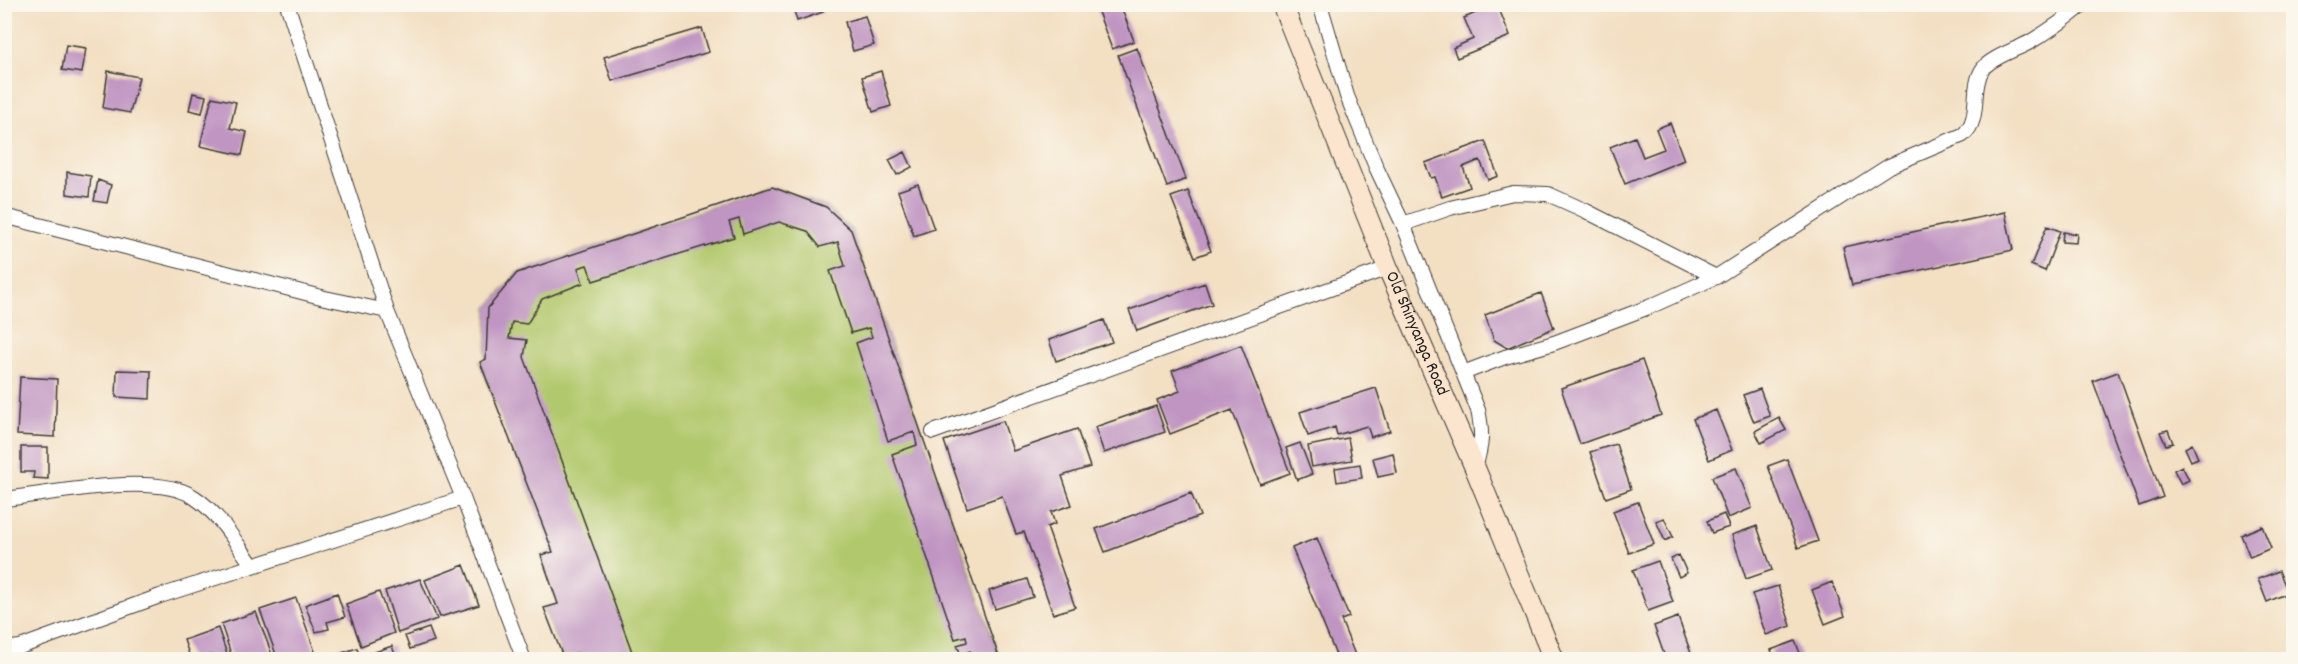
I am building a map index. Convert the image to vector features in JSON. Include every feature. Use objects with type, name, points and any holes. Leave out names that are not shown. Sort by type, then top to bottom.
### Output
[{"type":"main road","name":"Old Shinyanga Road","points":[[1281,4],[1388,268],[1475,468],[1554,660]]},
{"type":"street","points":[[287,4],[387,311],[463,498],[524,660]]},
{"type":"street","points":[[1320,4],[1347,96],[1403,224],[1478,410],[1483,433],[1482,446],[1475,468]]},
{"type":"street","points":[[1463,373],[1505,357],[1554,343],[1649,307],[1716,277],[1889,166],[1963,135],[1970,129],[1973,121],[1982,70],[1990,62],[2059,24],[2084,4]]},
{"type":"street","points":[[1403,224],[1450,208],[1513,193],[1548,194],[1716,277]]},
{"type":"street","points":[[4,216],[313,295],[387,311]]},
{"type":"street","points":[[933,432],[1388,268]]},
{"type":"street","points":[[4,500],[110,486],[146,484],[177,488],[195,497],[218,519],[253,566]]},
{"type":"street","points":[[4,649],[20,647],[160,596],[463,498]]},
{"type":"green space","points":[[772,187],[826,207],[851,230],[1000,659],[579,660],[576,653],[563,657],[544,608],[558,604],[541,555],[553,551],[480,362],[486,359],[488,308],[517,273]]},
{"type":"building","points":[[792,4],[821,4],[823,12],[797,21]]},
{"type":"building","points":[[1095,4],[1120,4],[1134,41],[1112,49]]},
{"type":"building","points":[[1497,4],[1510,36],[1457,58],[1453,48],[1473,39],[1464,18]]},
{"type":"building","points":[[865,16],[874,45],[853,51],[845,22]]},
{"type":"building","points":[[702,28],[709,52],[612,81],[604,57]]},
{"type":"building","points":[[66,45],[86,48],[82,73],[62,70]]},
{"type":"building","points":[[1137,48],[1186,179],[1167,187],[1118,55]]},
{"type":"building","points":[[108,71],[139,77],[130,113],[103,108]]},
{"type":"building","points":[[881,71],[891,106],[873,112],[862,77]]},
{"type":"building","points":[[193,93],[206,96],[202,113],[189,110]]},
{"type":"building","points":[[212,97],[236,102],[230,128],[247,132],[242,155],[200,146]]},
{"type":"building","points":[[1670,123],[1684,160],[1625,184],[1610,147],[1635,137],[1643,157],[1664,149],[1656,129]]},
{"type":"building","points":[[1485,141],[1498,176],[1488,180],[1480,160],[1463,167],[1470,187],[1442,197],[1435,177],[1431,178],[1425,163]]},
{"type":"building","points":[[905,152],[912,167],[897,175],[889,160]]},
{"type":"building","points":[[67,172],[91,176],[89,197],[67,194]]},
{"type":"building","points":[[98,180],[111,185],[107,203],[94,201]]},
{"type":"building","points":[[918,184],[934,229],[914,236],[898,191]]},
{"type":"building","points":[[772,187],[826,207],[851,230],[1000,660],[973,660],[970,651],[961,655],[957,645],[967,642],[966,636],[955,639],[892,454],[917,445],[914,432],[888,441],[856,343],[872,337],[869,328],[851,333],[830,271],[845,266],[838,242],[820,247],[807,231],[779,222],[743,234],[739,219],[729,222],[734,237],[593,281],[587,265],[578,268],[583,283],[542,299],[527,324],[512,322],[509,338],[527,340],[524,357],[635,660],[579,660],[577,653],[563,657],[544,608],[558,604],[541,555],[553,552],[480,362],[486,359],[488,308],[517,273]]},
{"type":"building","points":[[1188,191],[1211,251],[1195,257],[1171,197]]},
{"type":"building","points":[[2005,212],[2013,250],[1852,285],[1843,247]]},
{"type":"building","points":[[2047,226],[2060,231],[2045,271],[2031,265]]},
{"type":"building","points":[[2063,232],[2077,234],[2076,243],[2062,242]]},
{"type":"building","points":[[1205,283],[1212,304],[1137,331],[1129,310]]},
{"type":"building","points":[[1541,293],[1554,328],[1507,348],[1494,340],[1485,315]]},
{"type":"building","points":[[1104,320],[1112,342],[1056,361],[1049,340]]},
{"type":"building","points":[[1241,345],[1290,473],[1260,484],[1232,410],[1170,434],[1157,400],[1180,391],[1172,371]]},
{"type":"building","points":[[1642,360],[1661,415],[1580,444],[1561,388]]},
{"type":"building","points":[[117,370],[151,371],[150,399],[116,397]]},
{"type":"building","points":[[2118,372],[2163,497],[2139,506],[2093,381]]},
{"type":"building","points":[[20,377],[57,379],[55,437],[17,435]]},
{"type":"building","points":[[1376,388],[1390,431],[1371,437],[1367,426],[1337,435],[1335,427],[1308,436],[1300,412]]},
{"type":"building","points":[[1760,389],[1770,416],[1754,422],[1743,395]]},
{"type":"building","points":[[1156,406],[1165,432],[1104,453],[1095,427]]},
{"type":"building","points":[[1716,410],[1732,450],[1709,460],[1693,419]]},
{"type":"building","points":[[1779,418],[1786,430],[1761,443],[1755,431]]},
{"type":"building","points":[[1003,421],[1013,451],[1077,429],[1090,467],[1062,476],[1072,505],[1051,512],[1055,524],[1047,527],[1075,607],[1053,614],[1024,532],[1016,534],[1002,496],[967,508],[944,441]]},
{"type":"building","points":[[2168,430],[2173,443],[2166,445],[2160,432]]},
{"type":"building","points":[[1348,438],[1352,460],[1312,467],[1308,446]]},
{"type":"building","points":[[1300,443],[1312,474],[1297,480],[1286,448]]},
{"type":"building","points":[[1616,444],[1631,489],[1606,498],[1590,452]]},
{"type":"building","points":[[2192,444],[2198,458],[2191,461],[2185,448]]},
{"type":"building","points":[[21,447],[48,447],[48,479],[33,478],[34,472],[21,472]]},
{"type":"building","points":[[1393,453],[1397,473],[1378,477],[1373,458]]},
{"type":"building","points":[[1787,459],[1818,541],[1798,548],[1768,466]]},
{"type":"building","points":[[1360,464],[1362,478],[1337,482],[1335,468]]},
{"type":"building","points":[[2182,466],[2189,480],[2181,484],[2174,470]]},
{"type":"building","points":[[1736,468],[1752,508],[1728,518],[1712,477]]},
{"type":"building","points":[[1191,493],[1200,516],[1105,552],[1096,529]]},
{"type":"building","points":[[1638,502],[1654,544],[1629,553],[1613,511]]},
{"type":"building","points":[[1724,514],[1729,527],[1712,533],[1707,521]]},
{"type":"building","points":[[1664,518],[1673,537],[1665,541],[1656,521]]},
{"type":"building","points":[[1757,526],[1772,570],[1746,579],[1732,535]]},
{"type":"building","points":[[2262,526],[2271,548],[2250,557],[2241,535]]},
{"type":"building","points":[[1317,538],[1349,617],[1341,620],[1357,660],[1338,660],[1292,548]]},
{"type":"building","points":[[1679,555],[1687,573],[1679,577],[1671,559]]},
{"type":"building","points":[[1658,561],[1673,602],[1648,611],[1633,570]]},
{"type":"building","points":[[464,565],[479,605],[440,617],[425,580]]},
{"type":"building","points":[[2279,571],[2288,593],[2267,602],[2258,579]]},
{"type":"building","points":[[420,579],[437,619],[398,633],[385,591]]},
{"type":"building","points":[[1027,579],[1033,597],[995,609],[989,591]]},
{"type":"building","points":[[1832,582],[1845,616],[1825,624],[1812,590]]},
{"type":"building","points":[[1778,586],[1791,626],[1766,635],[1752,594]]},
{"type":"building","points":[[379,592],[394,633],[361,646],[346,604]]},
{"type":"building","points":[[337,593],[345,617],[327,622],[329,629],[316,632],[305,605]]},
{"type":"building","points":[[296,598],[318,660],[278,660],[260,610]]},
{"type":"building","points":[[256,612],[274,660],[233,660],[221,624]]},
{"type":"building","points":[[1678,617],[1693,659],[1691,660],[1666,660],[1654,626]]},
{"type":"building","points":[[218,628],[229,660],[213,660],[211,655],[191,660],[184,640]]},
{"type":"building","points":[[429,628],[434,641],[410,649],[405,636]]},
{"type":"building","points":[[1795,641],[1803,660],[1775,660],[1771,650]]},
{"type":"building","points":[[392,646],[397,660],[367,660],[366,655]]},
{"type":"building","points":[[357,648],[361,660],[323,660],[323,659]]}]
